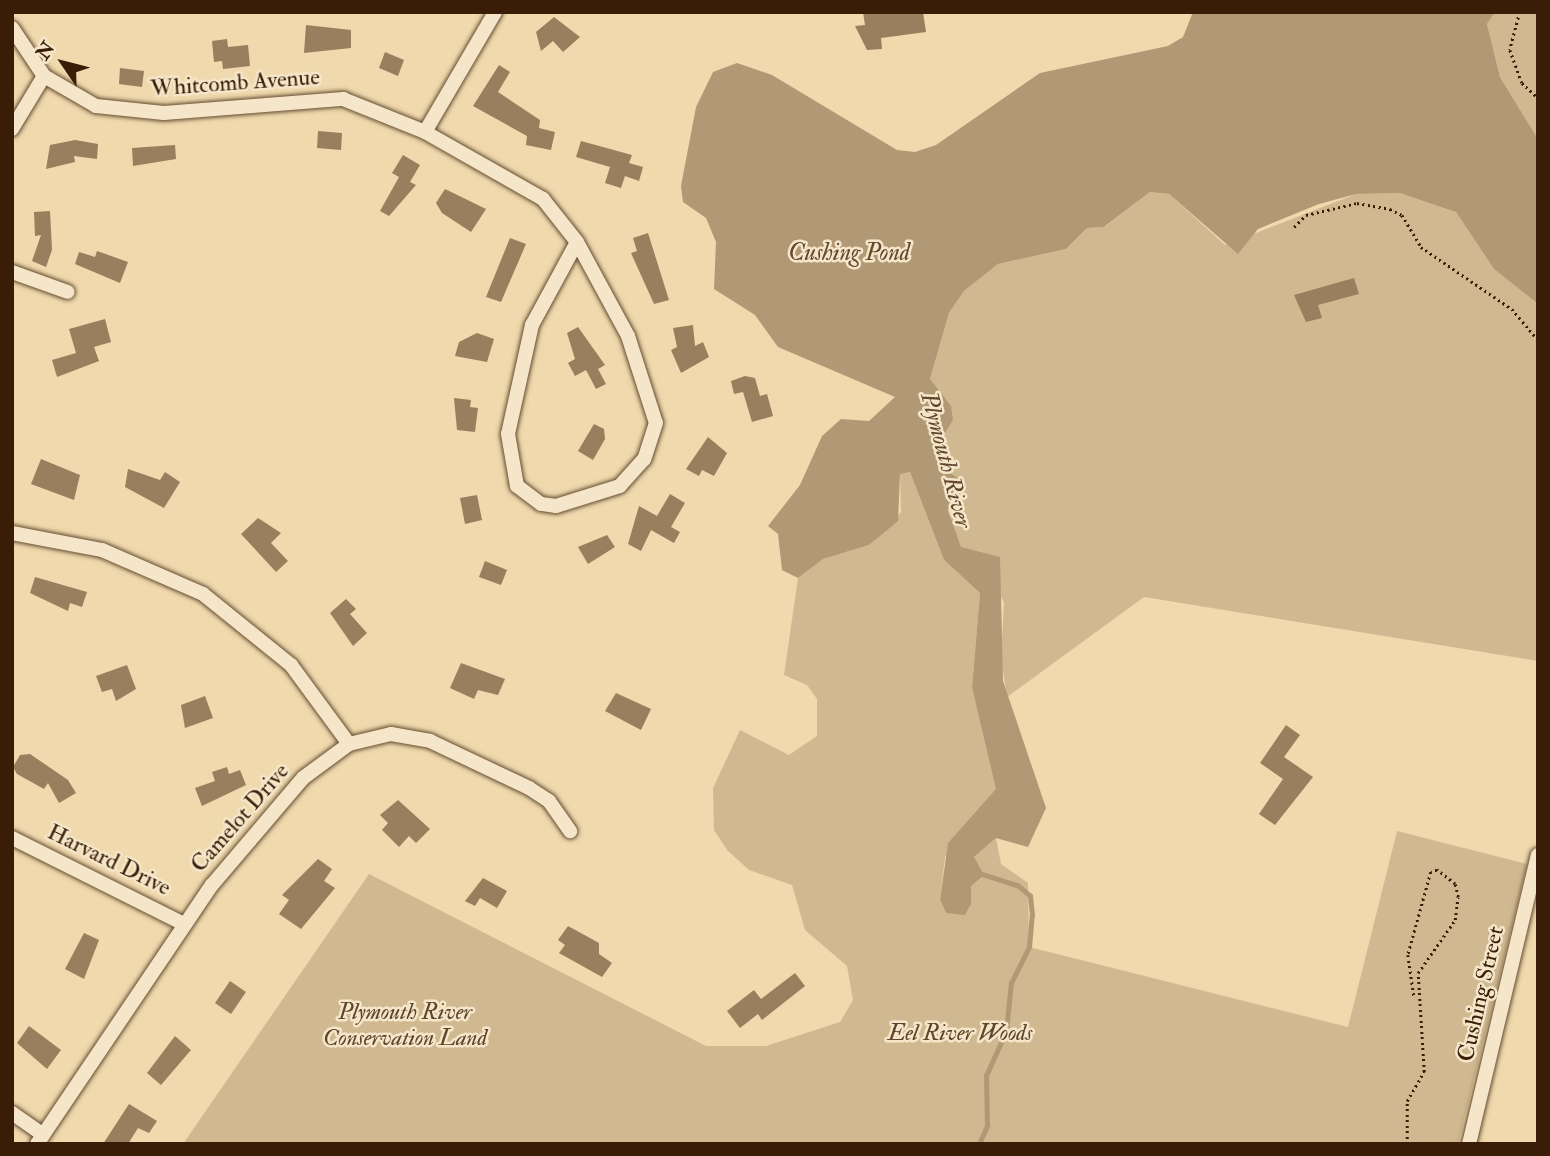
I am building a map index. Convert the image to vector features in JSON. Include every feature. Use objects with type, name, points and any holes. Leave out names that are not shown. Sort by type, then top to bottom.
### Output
[{"type":"street","points":[[425,132],[495,12]]},
{"type":"street","name":"Whitcomb Avenue","points":[[12,28],[44,76],[74,97],[119,111],[343,99],[425,132],[531,190],[577,242],[646,376],[656,423],[644,459],[620,486],[556,506],[541,504],[517,486],[508,434],[526,342],[577,242]]},
{"type":"street","points":[[12,129],[44,76]]},
{"type":"street","points":[[12,272],[68,292]]},
{"type":"street","points":[[12,533],[102,550],[203,594],[290,665],[349,744]]},
{"type":"street","name":"Camelot Drive","points":[[40,1139],[184,924],[280,803],[349,744],[391,734],[430,741],[530,788],[549,801],[570,831]]},
{"type":"street","name":"Harvard Drive","points":[[12,838],[184,924]]},
{"type":"street","name":"Cushing Street","points":[[1469,1144],[1538,855]]},
{"type":"street","points":[[12,1114],[40,1139]]},
{"type":"path","points":[[1520,12],[1510,50],[1522,83],[1538,98]]},
{"type":"path","points":[[1294,227],[1306,215],[1357,203],[1390,209],[1402,215],[1422,247],[1512,309],[1538,340]]},
{"type":"path","points":[[1407,1144],[1407,1101],[1424,1072],[1408,955],[1431,872],[1437,870],[1455,884],[1455,920],[1426,955],[1414,996]]},
{"type":"green space","points":[[1495,12],[1538,12],[1538,139],[1500,77],[1487,24]]},
{"type":"green space","points":[[1150,192],[1169,194],[1225,245],[1356,194],[1400,193],[1437,202],[1456,212],[1494,269],[1538,304],[1538,661],[1144,597],[1007,697],[1001,658],[1004,602],[974,554],[961,547],[950,517],[963,491],[940,466],[938,445],[953,420],[930,379],[949,313],[964,291],[998,264],[1066,249],[1087,228],[1105,227]]},
{"type":"green space","name":"Eel River Woods","points":[[910,472],[944,560],[980,593],[972,687],[997,770],[996,789],[945,857],[940,900],[946,913],[965,914],[974,857],[996,838],[1001,864],[1028,883],[1029,947],[1348,1027],[1397,831],[1527,864],[1458,1144],[183,1144],[369,874],[706,1046],[766,1046],[840,1022],[853,1000],[847,966],[805,930],[792,885],[749,870],[728,851],[714,830],[713,788],[740,730],[789,755],[817,736],[817,699],[807,685],[784,675],[798,578],[823,559],[869,545],[901,512],[900,473]]},
{"type":"water","name":"Cushing Pond","points":[[1193,12],[1495,12],[1487,24],[1500,77],[1538,139],[1538,304],[1494,269],[1456,212],[1400,193],[1356,194],[1319,204],[1258,229],[1238,254],[1169,194],[1150,192],[1104,227],[1087,228],[1066,249],[998,264],[964,291],[949,313],[930,379],[951,406],[953,420],[938,445],[940,466],[962,481],[963,491],[948,510],[961,547],[1000,557],[1003,681],[1046,808],[1028,847],[996,838],[974,857],[984,875],[971,886],[971,904],[965,915],[946,913],[940,900],[948,843],[996,789],[972,687],[980,593],[944,560],[910,472],[900,474],[898,521],[869,545],[823,559],[798,578],[782,570],[778,534],[768,526],[800,485],[822,436],[841,419],[869,421],[895,397],[778,347],[755,315],[714,289],[716,242],[706,218],[683,202],[681,186],[696,107],[713,72],[737,63],[772,75],[897,150],[915,152],[936,145],[1040,73],[1168,46],[1183,37]]},
{"type":"building","points":[[863,12],[923,12],[926,32],[881,38],[882,49],[867,50],[855,26],[865,25]]},
{"type":"building","points":[[554,17],[580,37],[563,52],[553,41],[541,51],[536,32]]},
{"type":"building","points":[[306,25],[351,30],[351,48],[304,53]]},
{"type":"building","points":[[227,39],[228,47],[248,45],[250,66],[223,69],[222,61],[214,62],[212,41]]},
{"type":"building","points":[[385,52],[404,60],[398,76],[379,68]]},
{"type":"building","points":[[499,65],[510,72],[498,92],[540,120],[539,128],[555,132],[551,150],[526,145],[527,136],[473,106]]},
{"type":"building","points":[[120,68],[144,71],[142,87],[119,84]]},
{"type":"building","points":[[318,131],[342,133],[341,150],[317,148]]},
{"type":"building","points":[[75,140],[98,144],[97,159],[74,156],[75,162],[46,169],[50,145]]},
{"type":"building","points":[[581,141],[632,155],[629,163],[643,167],[639,181],[625,176],[621,188],[605,183],[610,167],[576,157]]},
{"type":"building","points":[[175,145],[176,159],[133,166],[132,148]]},
{"type":"building","points":[[403,155],[420,165],[410,182],[416,185],[389,216],[380,211],[399,177],[392,173]]},
{"type":"building","points":[[445,189],[486,209],[471,232],[442,213],[436,203]]},
{"type":"building","points":[[50,211],[52,250],[46,267],[32,261],[41,235],[35,236],[34,212]]},
{"type":"building","points":[[648,233],[669,300],[654,304],[631,253],[637,251],[633,238]]},
{"type":"building","points":[[510,238],[526,244],[501,302],[486,297]]},
{"type":"building","points":[[97,251],[128,262],[120,283],[75,264],[79,252],[95,257]]},
{"type":"building","points":[[1354,278],[1359,294],[1318,305],[1322,318],[1306,322],[1294,295]]},
{"type":"building","points":[[105,319],[111,342],[94,347],[99,361],[57,377],[52,360],[76,353],[69,329]]},
{"type":"building","points":[[693,325],[695,346],[703,342],[709,357],[681,373],[671,350],[677,347],[673,328]]},
{"type":"building","points":[[578,327],[605,365],[598,369],[606,384],[596,389],[586,370],[575,376],[568,363],[575,359],[567,333]]},
{"type":"building","points":[[477,333],[494,339],[487,362],[455,356],[459,342]]},
{"type":"building","points":[[745,376],[755,378],[760,396],[767,394],[773,416],[752,422],[743,392],[734,394],[731,381]]},
{"type":"building","points":[[454,398],[471,400],[470,407],[478,408],[475,432],[457,430]]},
{"type":"building","points":[[594,424],[604,429],[605,439],[593,460],[578,451]]},
{"type":"building","points":[[708,437],[727,453],[714,476],[702,470],[699,476],[686,469]]},
{"type":"building","points":[[41,459],[80,475],[74,500],[31,484]]},
{"type":"building","points":[[128,469],[160,480],[165,472],[180,482],[164,508],[125,487]]},
{"type":"building","points":[[670,494],[685,503],[671,527],[680,532],[674,543],[651,530],[641,551],[628,544],[639,506],[657,516]]},
{"type":"building","points":[[477,495],[482,520],[465,524],[460,498]]},
{"type":"building","points":[[258,518],[281,533],[271,543],[288,561],[276,572],[241,534]]},
{"type":"building","points":[[607,535],[615,547],[588,564],[578,547]]},
{"type":"building","points":[[485,561],[507,570],[501,585],[479,577]]},
{"type":"building","points":[[35,577],[87,592],[82,607],[70,603],[68,611],[30,593]]},
{"type":"building","points":[[346,599],[356,609],[350,614],[367,633],[353,646],[330,613]]},
{"type":"building","points":[[461,663],[505,679],[498,695],[478,690],[474,699],[450,688]]},
{"type":"building","points":[[127,665],[136,689],[116,701],[112,689],[102,692],[96,676]]},
{"type":"building","points":[[616,693],[651,709],[641,730],[605,711]]},
{"type":"building","points":[[205,696],[213,718],[185,728],[181,705]]},
{"type":"building","points":[[1286,725],[1300,735],[1284,757],[1313,777],[1275,825],[1259,814],[1283,779],[1260,763]]},
{"type":"building","points":[[30,754],[68,780],[76,793],[59,803],[48,783],[44,789],[17,774],[13,767],[20,755]]},
{"type":"building","points":[[227,767],[229,774],[240,770],[246,785],[202,806],[195,788],[215,781],[212,772]]},
{"type":"building","points":[[398,800],[430,829],[416,843],[409,836],[399,847],[382,830],[388,823],[380,815]]},
{"type":"building","points":[[318,859],[332,869],[324,881],[335,888],[301,929],[279,914],[289,900],[282,895]]},
{"type":"building","points":[[483,878],[507,891],[497,908],[480,898],[475,906],[465,901]]},
{"type":"building","points":[[568,926],[599,943],[599,954],[612,963],[602,977],[559,953],[565,945],[558,940]]},
{"type":"building","points":[[84,933],[99,940],[84,979],[65,969]]},
{"type":"building","points":[[795,973],[805,986],[762,1020],[758,1014],[740,1028],[727,1011],[754,990],[761,999]]},
{"type":"building","points":[[230,981],[246,992],[231,1014],[215,1003]]},
{"type":"building","points":[[29,1026],[61,1050],[47,1069],[17,1043]]},
{"type":"building","points":[[175,1036],[191,1050],[161,1085],[147,1073]]},
{"type":"building","points":[[129,1104],[157,1121],[149,1133],[138,1128],[128,1144],[103,1144]]},
{"type":"waterway","name":"Plymouth River","points":[[979,1144],[987,1126],[986,1076],[1006,1031],[1011,983],[1029,947],[1032,915],[1030,896],[1018,886],[981,874]]},
{"type":"waterway","name":"Plymouth River","points":[[922,1144],[947,1144]]},
{"type":"park label","name":"Plymouth River Conservation Land","points":[[405,1025]]}]
